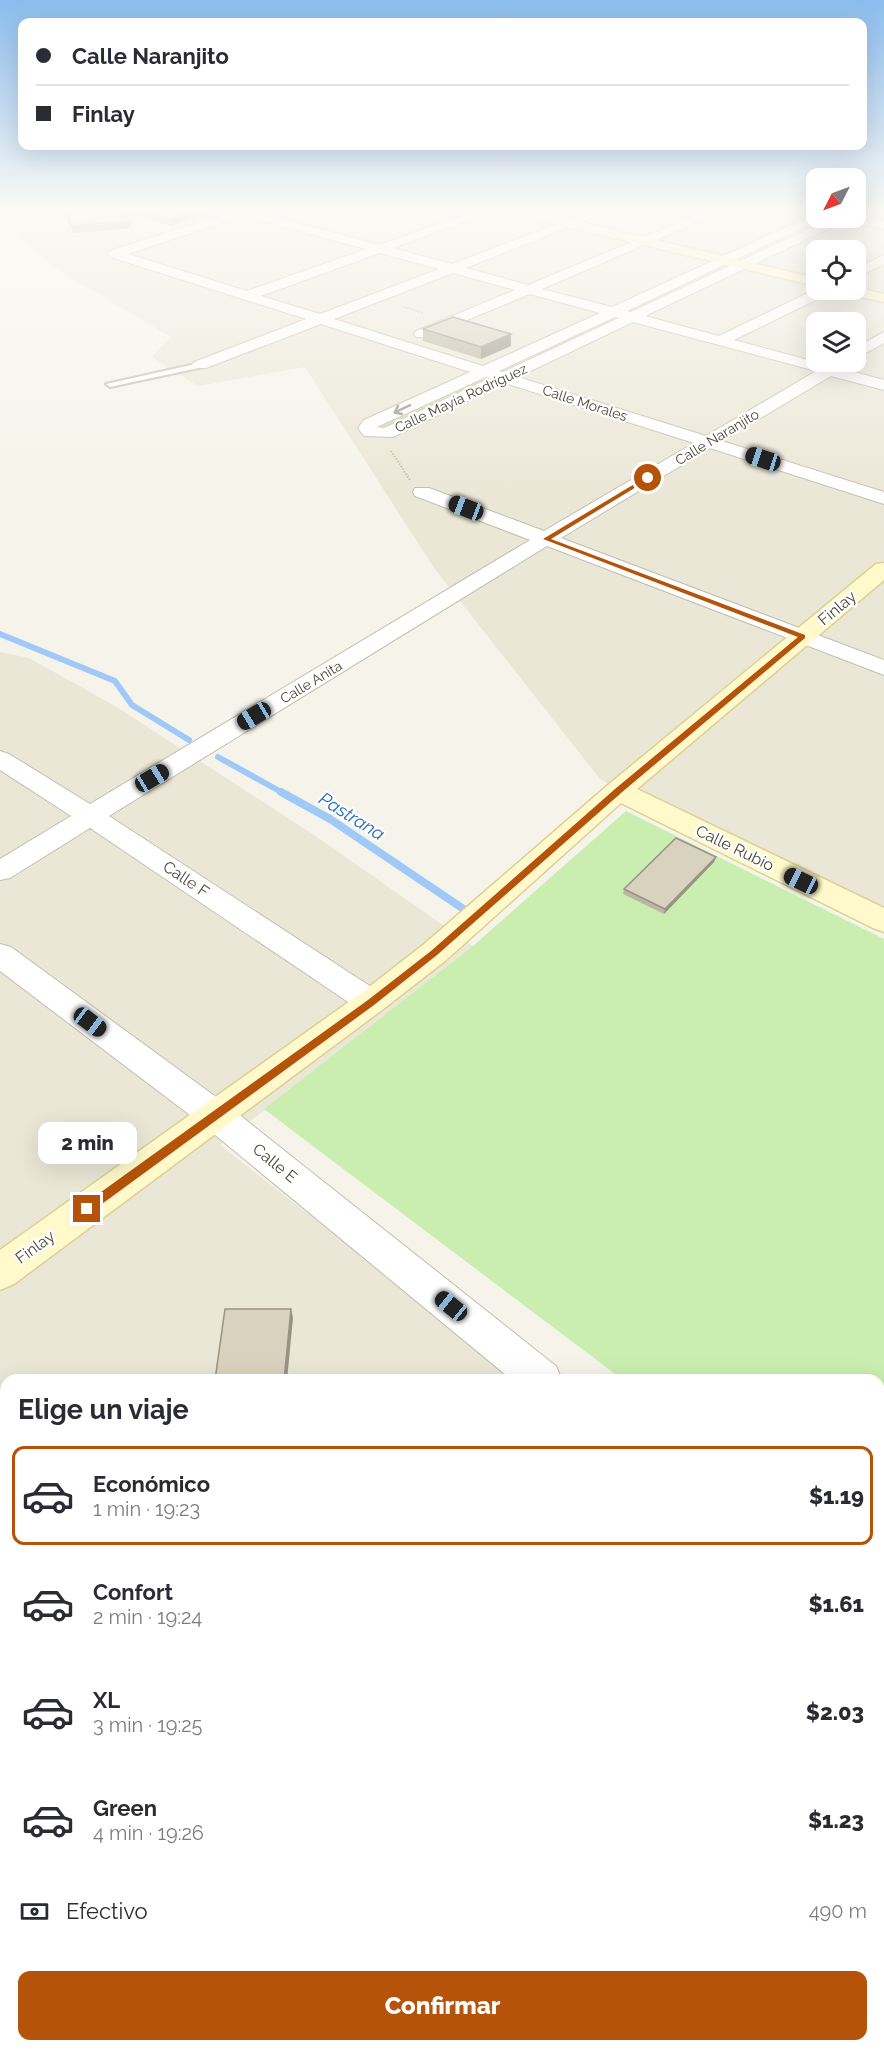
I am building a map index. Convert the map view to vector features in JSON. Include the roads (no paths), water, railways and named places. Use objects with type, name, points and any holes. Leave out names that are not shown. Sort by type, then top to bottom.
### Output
[{"type":"street","name":"Calle Morales","points":[[275,305],[884,498]]},
{"type":"street","points":[[200,365],[358,305]]},
{"type":"street","points":[[398,344],[494,305]]},
{"type":"street","points":[[591,305],[722,340],[806,359]]},
{"type":"street","name":"Calle Mayía Rodríguez","points":[[629,305],[370,424],[367,428],[370,432],[387,433],[654,305]]},
{"type":"street","points":[[722,340],[795,305]]},
{"type":"street","points":[[866,348],[884,337]]},
{"type":"street","name":"Calle Naranjito","points":[[498,567],[827,372]]},
{"type":"street","points":[[852,372],[884,385]]},
{"type":"street","points":[[422,492],[884,668]]},
{"type":"street","name":"Calle Anita","points":[[0,871],[498,567]]},
{"type":"street","name":"Finlay","points":[[5,1261],[215,1115],[371,1002],[458,932],[618,791],[884,569]]},
{"type":"street","name":"Calle F","points":[[0,759],[371,1002]]},
{"type":"street","name":"Calle Rubio","points":[[618,791],[884,921]]},
{"type":"street","name":"Calle E","points":[[0,955],[215,1115],[535,1374]]},
{"type":"lane","points":[[110,384],[200,365]]},
{"type":"waterway","name":"Pastrana","points":[[0,634],[115,681],[132,705],[189,740]]},
{"type":"waterway","name":"Pastrana","points":[[218,757],[283,793]]},
{"type":"waterway","name":"Pastrana","points":[[281,792],[330,819],[465,910]]}]
